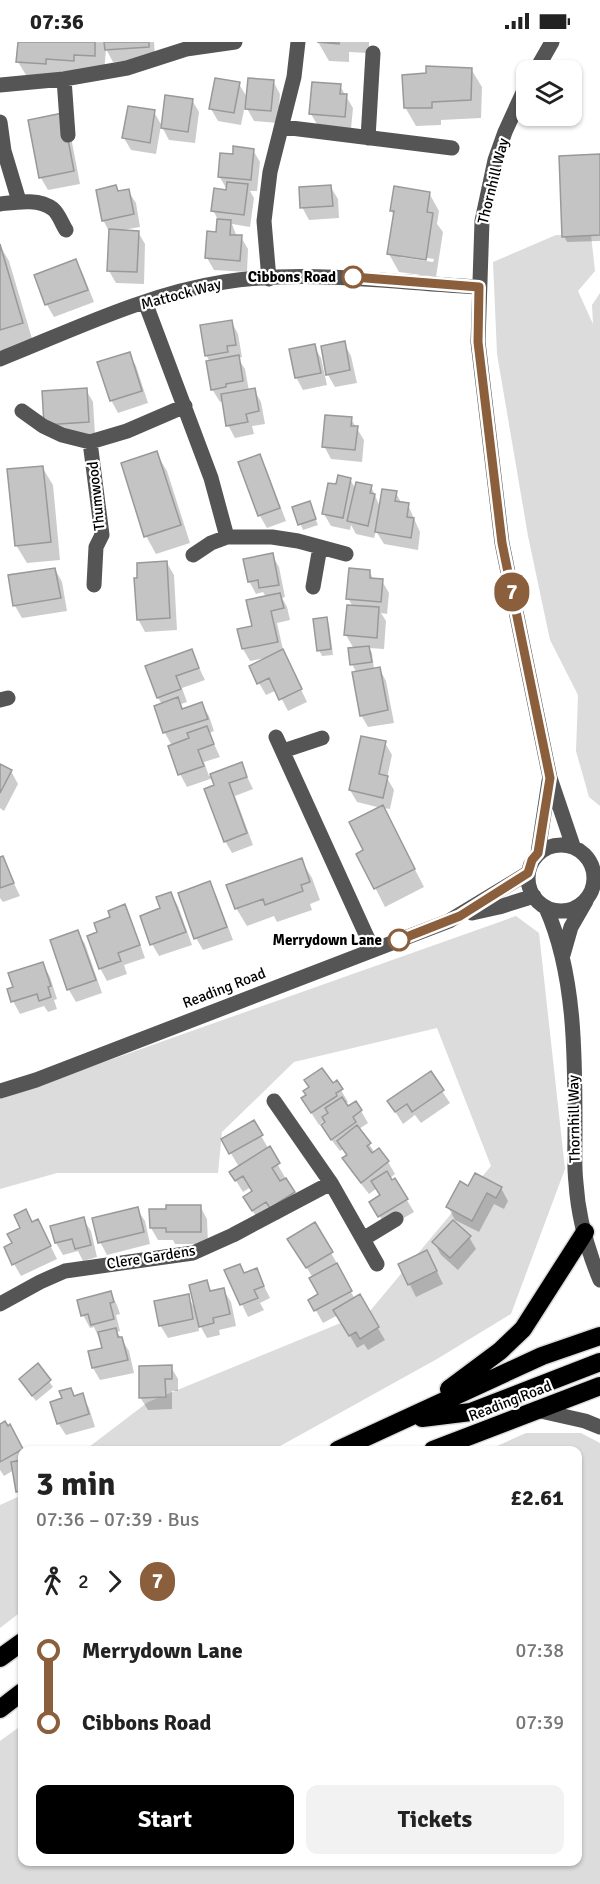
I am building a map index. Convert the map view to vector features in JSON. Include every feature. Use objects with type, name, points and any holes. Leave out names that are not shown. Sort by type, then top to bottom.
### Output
[{"type":"highway","points":[[403,1420],[474,1372],[513,1341],[585,1232]]},
{"type":"highway","name":"Reading Road","points":[[347,1446],[542,1356],[600,1336]]},
{"type":"highway","points":[[403,1420],[471,1412],[600,1362]]},
{"type":"highway","name":"Reading Road","points":[[443,1446],[600,1386]]},
{"type":"highway","points":[[0,1658],[18,1645]]},
{"type":"highway","points":[[0,1708],[18,1695]]},
{"type":"street","points":[[0,85],[64,79],[127,68],[185,46],[235,42]]},
{"type":"street","points":[[269,279],[264,221],[270,172],[294,77],[298,42]]},
{"type":"street","points":[[542,60],[552,42]]},
{"type":"street","points":[[368,138],[373,53]]},
{"type":"street","points":[[64,79],[68,135]]},
{"type":"street","name":"Thornhill Way","points":[[516,108],[505,132],[482,221],[478,342],[502,543],[550,778],[573,846]]},
{"type":"street","points":[[0,122],[4,152],[19,201]]},
{"type":"street","points":[[283,127],[452,148]]},
{"type":"street","points":[[0,204],[19,201],[43,203],[55,211],[66,230]]},
{"type":"street","name":"Mattock Way","points":[[0,359],[171,293],[225,282],[339,277],[479,287]]},
{"type":"street","points":[[145,302],[211,478],[227,537]]},
{"type":"street","name":"Thumwood","points":[[22,411],[43,426],[62,435],[90,442],[127,430],[185,406]]},
{"type":"street","name":"Thumwood","points":[[90,442],[102,535],[96,547],[94,585]]},
{"type":"street","points":[[193,555],[211,543],[227,537],[272,537],[298,541],[346,554]]},
{"type":"street","points":[[313,587],[320,547]]},
{"type":"street","points":[[321,738],[279,744],[373,950]]},
{"type":"street","name":"Thornhill Way","points":[[538,853],[550,778]]},
{"type":"street","points":[[562,844],[593,855],[592,865],[597,880],[588,898],[581,905],[568,911],[557,911],[546,908],[534,896],[528,881],[528,873],[532,860],[538,853],[549,846],[562,844]]},
{"type":"street","name":"Reading Road","points":[[460,916],[528,873]]},
{"type":"street","name":"Reading Road","points":[[0,1091],[36,1080],[460,916],[534,896]]},
{"type":"street","name":"Thornhill Way","points":[[562,956],[571,927],[588,898]]},
{"type":"street","name":"Thornhill Way","points":[[546,908],[556,930],[562,956],[573,1036],[576,1183],[579,1206],[600,1280]]},
{"type":"street","points":[[274,1101],[331,1183],[377,1264]]},
{"type":"street","name":"Clere Gardens","points":[[0,1304],[65,1271],[193,1253],[233,1235],[331,1183]]},
{"type":"street","points":[[363,1239],[396,1219]]},
{"type":"street","points":[[536,1410],[585,1421],[600,1427]]},
{"type":"shaded area","points":[[556,235],[591,235],[595,271],[578,291],[593,324],[592,305],[600,293],[600,806],[589,797],[576,751],[578,695],[550,640],[528,536],[497,354],[493,262]]},
{"type":"shaded area","points":[[516,916],[539,933],[565,1169],[511,1314],[437,1359],[280,1446],[90,1446],[148,1402],[370,1311],[491,1166],[437,1028],[294,1062],[222,1132],[218,1173],[57,1173],[0,1189],[0,1099]]},
{"type":"shaded area","points":[[526,1433],[581,1433],[600,1443],[600,1884],[0,1884],[0,1741],[18,1728],[18,1866],[582,1866],[582,1446],[497,1446]]},
{"type":"shaded area","points":[[18,1497],[18,1614],[0,1628],[0,1505]]},
{"type":"building","points":[[18,42],[95,42],[95,56],[74,55],[74,61],[46,59],[46,64],[16,62]]},
{"type":"building","points":[[104,42],[149,42],[149,47],[105,50]]},
{"type":"building","points":[[426,66],[472,68],[471,100],[432,102],[432,108],[404,108],[402,75],[426,73]]},
{"type":"building","points":[[215,78],[240,82],[234,113],[209,109]]},
{"type":"building","points":[[248,78],[274,80],[271,111],[245,109]]},
{"type":"building","points":[[312,82],[341,84],[340,94],[347,94],[345,117],[309,114]]},
{"type":"building","points":[[165,95],[193,99],[188,132],[161,128]]},
{"type":"building","points":[[128,106],[155,110],[150,143],[122,138]]},
{"type":"building","points":[[63,113],[74,171],[39,178],[28,120]]},
{"type":"building","points":[[233,146],[254,149],[251,180],[218,177],[220,153],[233,154]]},
{"type":"building","points":[[600,154],[600,235],[562,237],[559,156]]},
{"type":"building","points":[[227,182],[248,184],[244,215],[211,211],[214,188],[226,190]]},
{"type":"building","points":[[116,185],[118,191],[129,189],[134,214],[102,221],[96,190]]},
{"type":"building","points":[[331,185],[333,206],[300,208],[299,187]]},
{"type":"building","points":[[394,186],[430,192],[427,212],[433,213],[426,260],[387,254],[394,211],[390,211]]},
{"type":"building","points":[[217,219],[231,220],[230,235],[242,235],[240,261],[205,258],[207,231],[216,232]]},
{"type":"building","points":[[109,229],[139,231],[137,272],[107,271]]},
{"type":"building","points":[[0,244],[23,323],[0,330]]},
{"type":"building","points":[[76,259],[88,290],[45,305],[34,275]]},
{"type":"building","points":[[232,320],[236,345],[227,346],[228,352],[205,356],[200,325]]},
{"type":"building","points":[[345,341],[350,370],[326,375],[321,346]]},
{"type":"building","points":[[315,344],[321,373],[295,378],[289,349]]},
{"type":"building","points":[[130,352],[142,391],[110,401],[97,362]]},
{"type":"building","points":[[239,355],[243,381],[211,390],[206,361]]},
{"type":"building","points":[[87,388],[89,422],[44,425],[42,391]]},
{"type":"building","points":[[255,388],[259,411],[246,414],[248,422],[226,426],[221,394]]},
{"type":"building","points":[[325,415],[352,417],[351,426],[358,426],[355,450],[322,447]]},
{"type":"building","points":[[157,451],[181,525],[144,537],[121,463]]},
{"type":"building","points":[[260,454],[280,508],[258,516],[238,462]]},
{"type":"building","points":[[43,466],[51,542],[15,546],[7,469]]},
{"type":"building","points":[[338,475],[351,478],[343,518],[322,514],[328,483],[336,484]]},
{"type":"building","points":[[356,482],[372,485],[370,493],[375,494],[368,526],[347,521]]},
{"type":"building","points":[[382,489],[397,491],[395,501],[409,503],[407,517],[414,518],[411,538],[375,532]]},
{"type":"building","points":[[310,501],[316,519],[298,525],[292,507]]},
{"type":"building","points":[[273,553],[279,585],[259,588],[258,580],[248,582],[243,559]]},
{"type":"building","points":[[167,561],[170,618],[137,620],[134,578],[137,578],[137,563]]},
{"type":"building","points":[[55,568],[61,598],[13,606],[8,575]]},
{"type":"building","points":[[349,568],[370,570],[370,578],[383,579],[381,602],[346,599]]},
{"type":"building","points":[[280,593],[284,608],[271,611],[278,642],[242,649],[237,629],[252,626],[246,600]]},
{"type":"building","points":[[347,605],[379,607],[377,638],[344,635]]},
{"type":"building","points":[[327,617],[331,649],[317,651],[313,619]]},
{"type":"building","points":[[369,646],[372,662],[350,665],[348,648]]},
{"type":"building","points":[[192,649],[199,668],[176,676],[181,689],[157,698],[145,666]]},
{"type":"building","points":[[283,649],[302,689],[279,700],[269,678],[257,684],[249,666]]},
{"type":"building","points":[[380,667],[388,710],[360,716],[352,672]]},
{"type":"building","points":[[178,697],[182,709],[202,702],[208,719],[163,733],[154,706]]},
{"type":"building","points":[[207,726],[214,744],[198,750],[204,766],[178,775],[168,746],[189,738],[187,733]]},
{"type":"building","points":[[361,736],[386,741],[379,774],[388,776],[383,798],[349,790]]},
{"type":"building","points":[[242,762],[247,777],[229,783],[247,833],[224,842],[204,789],[214,785],[210,774]]},
{"type":"building","points":[[0,764],[12,770],[0,793]]},
{"type":"building","points":[[383,805],[415,869],[374,889],[356,854],[363,850],[349,822]]},
{"type":"building","points":[[3,856],[14,883],[0,888],[0,857]]},
{"type":"building","points":[[302,858],[310,882],[301,885],[303,891],[265,905],[263,899],[235,909],[226,885]]},
{"type":"building","points":[[210,881],[227,927],[194,939],[178,893]]},
{"type":"building","points":[[171,892],[186,932],[150,945],[140,916],[160,908],[156,897]]},
{"type":"building","points":[[125,904],[140,945],[118,953],[121,961],[99,969],[87,936],[97,932],[94,923],[110,917],[108,911]]},
{"type":"building","points":[[78,930],[96,980],[67,990],[50,940]]},
{"type":"building","points":[[43,962],[51,986],[48,987],[51,997],[39,1001],[37,994],[11,1002],[7,989],[13,987],[8,973]]},
{"type":"building","points":[[322,1068],[333,1083],[337,1080],[343,1089],[336,1093],[337,1096],[311,1113],[301,1098],[306,1095],[303,1091],[309,1087],[304,1080]]},
{"type":"building","points":[[431,1071],[444,1090],[412,1112],[407,1104],[395,1112],[387,1101]]},
{"type":"building","points":[[342,1097],[348,1106],[356,1101],[362,1110],[353,1117],[356,1122],[331,1140],[321,1125],[325,1122],[322,1117],[328,1113],[325,1108]]},
{"type":"building","points":[[254,1120],[263,1135],[229,1154],[221,1139]]},
{"type":"building","points":[[357,1125],[371,1143],[367,1146],[372,1153],[379,1148],[389,1161],[361,1183],[342,1158],[347,1155],[337,1141]]},
{"type":"building","points":[[270,1146],[280,1163],[272,1168],[280,1181],[286,1178],[295,1192],[270,1208],[266,1202],[252,1211],[243,1197],[252,1191],[243,1176],[235,1181],[229,1172]]},
{"type":"building","points":[[387,1171],[392,1180],[395,1178],[408,1199],[378,1217],[369,1202],[380,1195],[371,1181]]},
{"type":"building","points":[[475,1173],[502,1187],[496,1198],[487,1193],[472,1221],[446,1207],[460,1181],[468,1186]]},
{"type":"building","points":[[166,1205],[201,1205],[201,1232],[166,1232],[166,1228],[150,1228],[149,1209],[166,1209]]},
{"type":"building","points":[[138,1207],[144,1232],[98,1243],[92,1218]]},
{"type":"building","points":[[26,1209],[32,1222],[38,1219],[51,1246],[12,1265],[4,1247],[12,1243],[7,1234],[20,1228],[14,1215]]},
{"type":"building","points":[[84,1217],[91,1245],[75,1249],[72,1239],[55,1243],[50,1226]]},
{"type":"building","points":[[453,1220],[471,1236],[450,1258],[432,1242]]},
{"type":"building","points":[[315,1222],[333,1252],[306,1268],[287,1239]]},
{"type":"building","points":[[427,1250],[437,1271],[408,1285],[398,1264]]},
{"type":"building","points":[[337,1263],[352,1291],[314,1311],[308,1300],[318,1294],[309,1278]]},
{"type":"building","points":[[240,1264],[244,1273],[257,1268],[264,1286],[254,1290],[258,1298],[240,1305],[224,1270]]},
{"type":"building","points":[[207,1280],[210,1291],[224,1288],[230,1314],[213,1318],[214,1323],[199,1327],[189,1285]]},
{"type":"building","points":[[111,1291],[114,1302],[110,1303],[114,1319],[91,1325],[88,1314],[81,1316],[77,1300]]},
{"type":"building","points":[[189,1294],[193,1319],[159,1326],[154,1301]]},
{"type":"building","points":[[360,1294],[379,1327],[360,1339],[356,1332],[349,1336],[333,1310]]},
{"type":"building","points":[[116,1328],[118,1337],[122,1337],[128,1360],[92,1368],[88,1351],[102,1348],[98,1332]]},
{"type":"building","points":[[38,1363],[51,1380],[32,1396],[19,1379]]},
{"type":"building","points":[[172,1365],[172,1379],[165,1379],[166,1397],[139,1398],[139,1366]]},
{"type":"building","points":[[71,1388],[74,1396],[83,1393],[89,1414],[57,1424],[50,1402],[62,1398],[59,1391]]},
{"type":"building","points":[[5,1421],[8,1426],[10,1424],[21,1446],[18,1446],[18,1452],[0,1462],[0,1424]]},
{"type":"building","points":[[18,1461],[18,1492],[16,1492],[11,1462]]},
{"type":"bus line","name":"7","points":[[353,277],[479,287],[478,342],[502,543],[550,778],[538,853],[532,860],[528,873],[460,916],[399,940]]},
{"type":"place","name":"Cibbons Road","points":[[353,277]]},
{"type":"place","name":"Merrydown Lane","points":[[399,940]]}]
